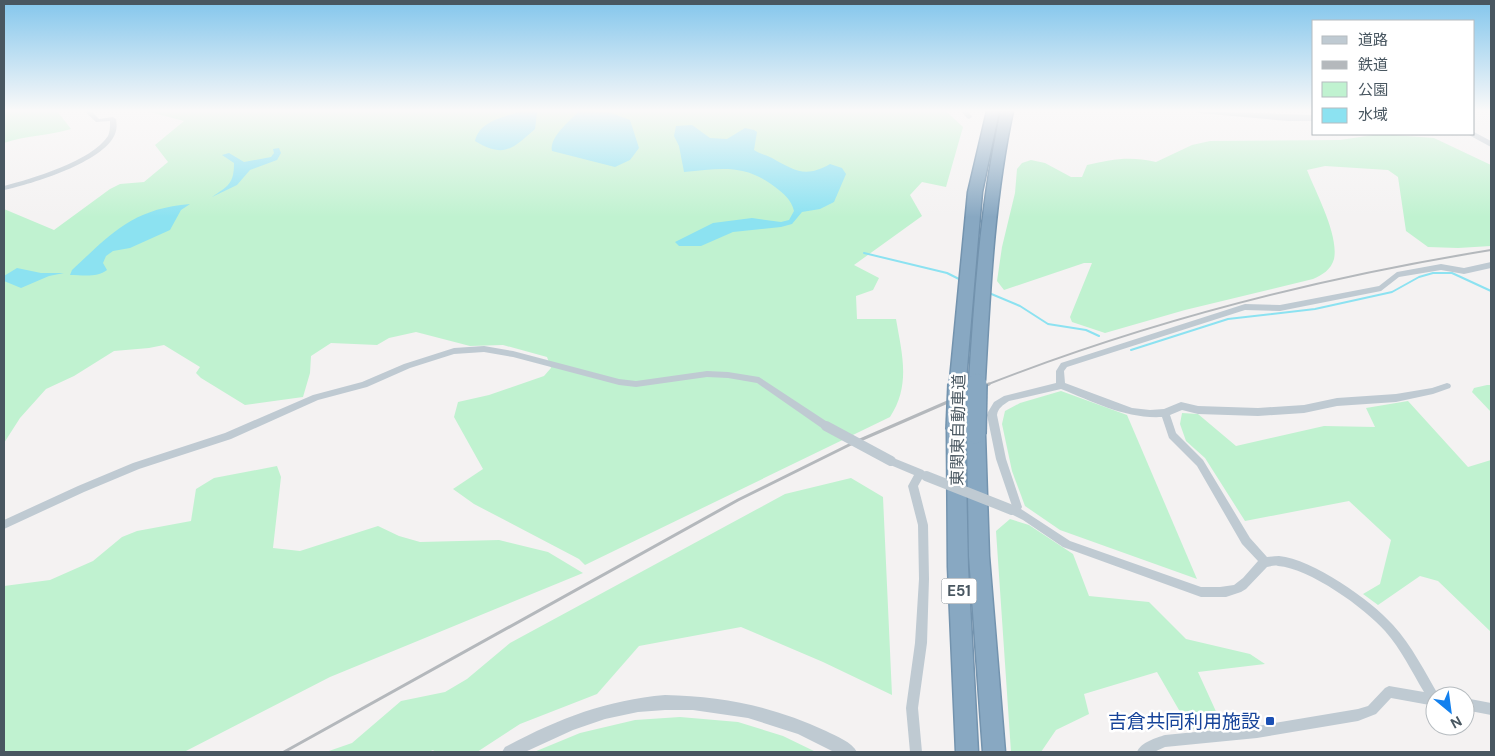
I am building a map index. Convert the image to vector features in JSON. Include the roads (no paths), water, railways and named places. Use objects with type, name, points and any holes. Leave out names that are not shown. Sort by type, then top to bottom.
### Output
[{"type":"highway","name":"東関東自動車道","points":[[967,752],[958,567],[956,430],[958,380],[975,192],[985,146]]},
{"type":"highway","name":"東関東自動車道","points":[[994,752],[979,556],[976,434],[978,346],[985,253],[1001,146]]},
{"type":"street","points":[[4,188],[39,179],[61,170],[101,146]]},
{"type":"street","points":[[1061,385],[1060,371],[1064,366],[1245,307],[1280,308],[1381,288],[1397,275],[1441,267],[1464,271],[1491,265]]},
{"type":"street","points":[[4,525],[136,466],[228,436],[316,397],[364,385],[407,366],[454,351],[484,349],[513,354],[619,382],[636,384],[707,374],[728,375],[759,380],[826,426],[891,460],[1014,510],[1040,524],[1051,535],[1067,544],[1201,592],[1218,594],[1233,590],[1245,584],[1259,566],[1266,562],[1285,562],[1309,570],[1365,606],[1390,629],[1435,700],[1389,692],[1372,710],[1358,715],[1257,732],[1165,741],[1143,752]]},
{"type":"street","points":[[1014,510],[1017,507],[992,415],[993,409],[1007,398],[1048,390],[1061,385],[1132,412],[1165,413],[1181,406],[1198,410],[1258,412],[1304,410],[1337,402],[1396,398],[1433,391],[1447,386]]},
{"type":"street","points":[[1165,413],[1172,435],[1200,463],[1246,541],[1266,562]]},
{"type":"street","points":[[916,752],[912,708],[922,643],[924,579],[923,525],[912,486],[923,474]]},
{"type":"street","points":[[510,752],[575,722],[600,714],[638,705],[696,702],[734,708],[781,719],[816,733],[849,752]]},
{"type":"street","points":[[1475,706],[1491,709]]},
{"type":"water","points":[[486,146],[513,146],[501,150]]},
{"type":"water","points":[[552,146],[638,146],[639,148],[630,160],[615,167],[552,151]]},
{"type":"water","points":[[679,146],[755,146],[754,150],[758,153],[794,169],[807,172],[830,164],[842,168],[846,174],[834,202],[820,209],[802,212],[792,224],[733,232],[701,246],[679,246],[675,242],[713,223],[752,218],[781,222],[789,220],[794,211],[791,203],[784,195],[764,179],[753,174],[731,169],[684,172]]},
{"type":"water","points":[[279,148],[281,153],[277,160],[250,170],[237,185],[212,197],[229,184],[233,176],[234,163],[222,155],[229,153],[244,162],[271,157],[274,153],[273,149]]},
{"type":"water","points":[[190,204],[181,210],[170,230],[130,248],[113,251],[106,256],[103,263],[107,270],[103,273],[89,276],[70,275],[72,270],[99,245],[124,225],[153,211]]},
{"type":"water","points":[[17,268],[41,273],[64,273],[49,276],[21,288],[4,281],[4,276]]},
{"type":"waterway","points":[[864,253],[947,273],[961,280]]},
{"type":"waterway","points":[[1131,350],[1228,319],[1315,309],[1392,292],[1419,277],[1433,273],[1452,273],[1491,291]]},
{"type":"waterway","points":[[989,293],[1020,306],[1048,324],[1086,330],[1099,336]]},
{"type":"railway","points":[[986,385],[1109,341],[1235,304],[1362,274],[1491,250]]},
{"type":"railway","points":[[284,752],[738,500],[851,444],[989,384]]},
{"type":"place","name":"吉倉共同利用施設","points":[[1270,721]]}]
